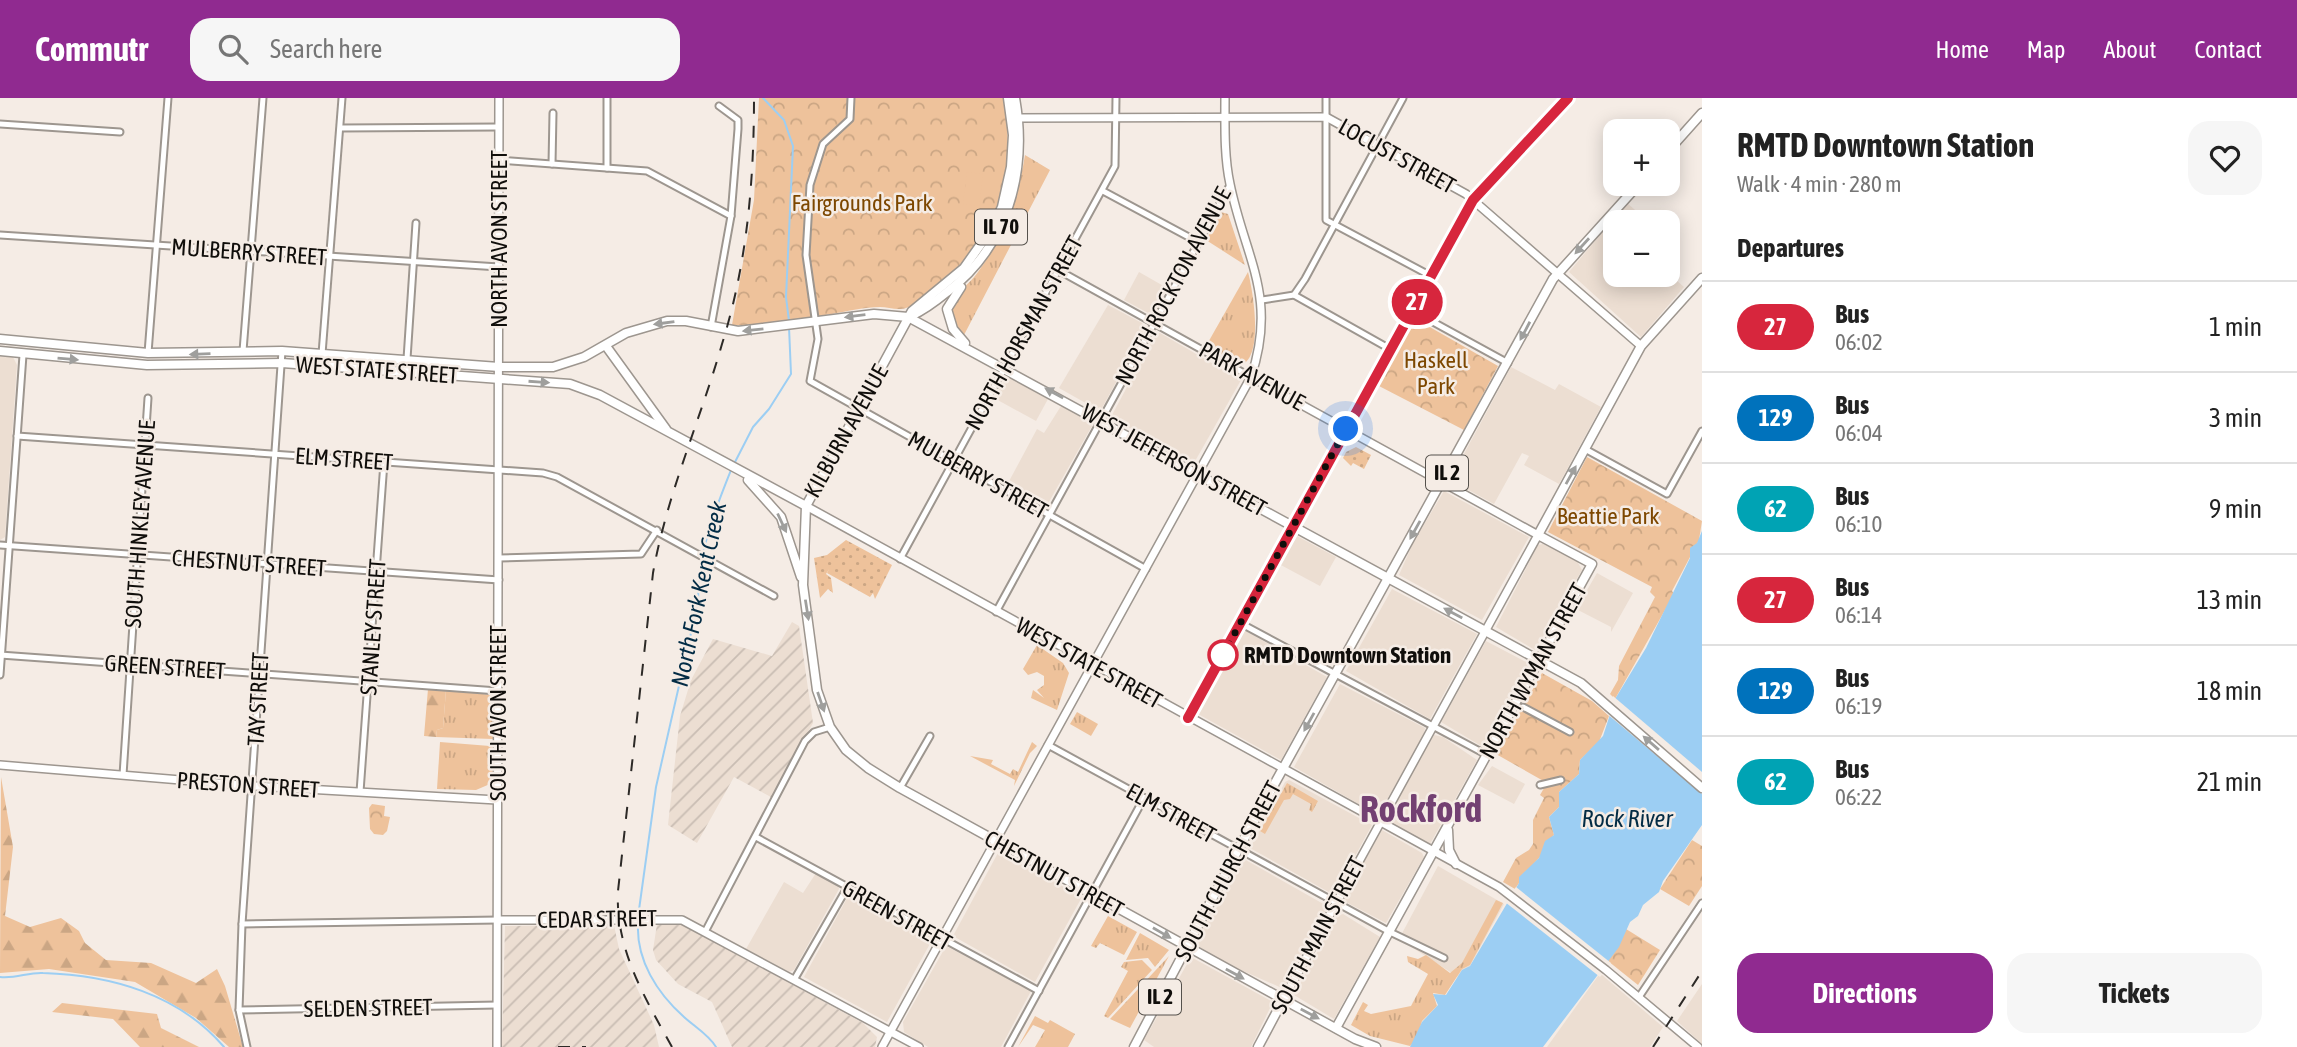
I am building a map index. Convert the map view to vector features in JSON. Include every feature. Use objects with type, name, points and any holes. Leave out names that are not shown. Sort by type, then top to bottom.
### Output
[{"type":"main road","name":"KILBURN AVENUE","points":[[908,317],[939,298],[975,269],[994,240],[1011,201],[1020,153],[1015,118],[1008,98]]},
{"type":"main road","name":"KILBURN AVENUE","points":[[811,635],[803,585],[806,506],[908,317],[964,268],[993,228],[1002,206],[1011,167],[1015,98]]},
{"type":"main road","points":[[1680,138],[1702,113]]},
{"type":"main road","name":"IL 2","points":[[1283,770],[1559,272],[1628,196]]},
{"type":"main road","points":[[972,351],[953,329],[947,309],[949,302],[975,269]]},
{"type":"main road","points":[[1538,535],[1642,346],[1702,278]]},
{"type":"main road","name":"WEST JEFFERSON STREET","points":[[711,327],[727,330],[778,327],[874,314],[908,317],[1005,367],[1539,660],[1597,695],[1702,788]]},
{"type":"main road","name":"WEST STATE STREET","points":[[0,339],[148,354],[282,351],[499,368],[553,367],[606,346],[626,333],[667,321],[686,321],[711,327]]},
{"type":"main road","points":[[606,346],[668,432]]},
{"type":"main road","name":"WEST STATE STREET","points":[[0,351],[147,365],[282,363],[584,387],[806,506]]},
{"type":"main road","points":[[737,471],[781,517],[803,585]]},
{"type":"main road","name":"PARK AVENUE","points":[[1538,535],[1592,564]]},
{"type":"main road","name":"NORTH WYMAN STREET","points":[[1336,1028],[1592,564]]},
{"type":"main road","name":"CHESTNUT STREET","points":[[811,635],[817,690],[830,727],[846,750],[868,768],[1187,948],[1376,1047]]},
{"type":"main road","name":"SOUTH CHURCH STREET","points":[[1137,1046],[1238,850],[1283,770]]},
{"type":"main road","points":[[1450,822],[1447,843],[1456,864]]},
{"type":"main road","name":"SOUTH MAIN STREET","points":[[1258,1047],[1283,1000]]},
{"type":"street","points":[[148,354],[168,98]]},
{"type":"street","points":[[243,351],[263,98]]},
{"type":"street","points":[[321,354],[331,258],[342,98]]},
{"type":"street","name":"NORTH AVON STREET","points":[[499,98],[499,379]]},
{"type":"street","points":[[607,98],[607,168]]},
{"type":"street","points":[[817,321],[806,256],[810,185],[823,144],[850,119],[850,98]]},
{"type":"street","name":"NORTH HORSMAN STREET","points":[[900,559],[1115,166],[1116,98]]},
{"type":"street","name":"NORTH ROCKTON AVENUE","points":[[996,612],[1230,185],[1225,98]]},
{"type":"street","points":[[1326,98],[1326,220],[1431,276]]},
{"type":"street","points":[[1294,295],[1403,98]]},
{"type":"street","points":[[1556,98],[1562,104]]},
{"type":"street","points":[[1188,718],[1473,200],[1568,98]]},
{"type":"street","points":[[711,327],[731,216],[738,120],[719,107]]},
{"type":"street","points":[[552,164],[554,113]]},
{"type":"street","name":"LOCUST STREET","points":[[1015,118],[1326,117],[1473,200],[1642,346]]},
{"type":"street","points":[[0,124],[120,132]]},
{"type":"street","points":[[341,128],[498,127]]},
{"type":"street","points":[[498,160],[647,171],[731,216]]},
{"type":"street","points":[[882,1047],[1251,377],[1260,342],[1262,300],[1254,259],[1230,185]]},
{"type":"street","points":[[1102,191],[1198,242]]},
{"type":"street","points":[[407,359],[416,223]]},
{"type":"street","name":"MULBERRY STREET","points":[[0,235],[252,254],[499,267]]},
{"type":"street","name":"PARK AVENUE","points":[[1058,270],[1538,535]]},
{"type":"street","points":[[1262,300],[1294,295],[1390,349]]},
{"type":"street","points":[[1413,311],[1508,363]]},
{"type":"street","name":"MULBERRY STREET","points":[[817,321],[817,349],[810,381],[1146,569]]},
{"type":"street","name":"TAY STREET","points":[[247,1047],[239,1010],[242,924],[282,351]]},
{"type":"street","points":[[0,675],[23,355]]},
{"type":"street","name":"SOUTH AVON STREET","points":[[497,1047],[499,379]]},
{"type":"street","name":"SOUTH HINKLEY AVENUE","points":[[123,775],[148,398]]},
{"type":"street","points":[[1585,449],[1667,494],[1702,431]]},
{"type":"street","name":"ELM STREET","points":[[18,436],[556,477],[774,596]]},
{"type":"street","name":"STANLEY STREET","points":[[359,792],[370,681],[384,462]]},
{"type":"street","name":"WEST STATE STREET","points":[[806,506],[1511,894],[1698,1047]]},
{"type":"street","points":[[499,558],[641,554],[657,530]]},
{"type":"street","name":"SOUTH MAIN STREET","points":[[1283,1000],[1538,535]]},
{"type":"street","name":"CHESTNUT STREET","points":[[0,545],[499,580]]},
{"type":"street","points":[[1240,624],[1487,755]]},
{"type":"street","name":"GREEN STREET","points":[[1,655],[498,691]]},
{"type":"street","points":[[1524,707],[1570,732]]},
{"type":"street","points":[[706,930],[805,741],[814,732],[830,727]]},
{"type":"street","points":[[900,788],[930,736]]},
{"type":"street","name":"ELM STREET","points":[[1048,745],[1390,932],[1444,958]]},
{"type":"street","name":"PRESTON STREET","points":[[0,765],[253,786],[497,800]]},
{"type":"street","points":[[1541,785],[1561,780]]},
{"type":"street","points":[[1008,1047],[1144,798]]},
{"type":"street","name":"GREEN STREET","points":[[756,837],[1039,990]]},
{"type":"street","points":[[794,980],[847,888]]},
{"type":"street","points":[[1639,997],[1696,918],[1702,903]]},
{"type":"street","name":"CEDAR STREET","points":[[242,924],[630,918],[682,920],[706,930],[919,1047]]},
{"type":"street","name":"SELDEN STREET","points":[[239,1010],[497,1005]]},
{"type":"shaded area","points":[[1627,203],[1635,210],[1621,210]]},
{"type":"shaded area","points":[[1603,232],[1603,287],[1680,287],[1680,284],[1684,287],[1641,337],[1569,272]]},
{"type":"shaded area","points":[[1139,272],[1167,288],[1154,312],[1150,314],[1124,300]]},
{"type":"shaded area","points":[[1108,305],[1142,323],[1145,329],[1102,408],[1098,410],[1059,388]]},
{"type":"shaded area","points":[[1160,333],[1241,380],[1194,463],[1115,420],[1112,415],[1155,335]]},
{"type":"shaded area","points":[[0,355],[13,357],[17,365],[5,537],[0,540]]},
{"type":"shaded area","points":[[1511,367],[1555,390],[1559,384],[1601,407],[1559,484],[1524,465],[1529,456],[1522,453],[1494,504],[1454,482],[1452,476]]},
{"type":"shaded area","points":[[1009,378],[1048,399],[1036,421],[994,398],[1005,379]]},
{"type":"shaded area","points":[[1061,406],[1091,422],[1092,426],[1046,507],[1007,485],[1037,429],[1044,433]]},
{"type":"shaded area","points":[[1444,491],[1529,537],[1482,620],[1399,575],[1413,543]]},
{"type":"shaded area","points":[[1295,535],[1336,557],[1320,586],[1279,564]]},
{"type":"shaded area","points":[[1543,544],[1576,559],[1582,570],[1535,650],[1496,627],[1538,545]]},
{"type":"shaded area","points":[[1597,573],[1633,593],[1611,632],[1611,627],[1576,609]]},
{"type":"shaded area","points":[[1392,589],[1477,634],[1430,719],[1346,671]]},
{"type":"shaded area","points":[[792,622],[799,626],[813,723],[771,797],[734,777],[697,843],[668,825],[680,716],[691,680],[713,639],[772,656]]},
{"type":"shaded area","points":[[1244,630],[1327,677],[1281,760],[1198,714]]},
{"type":"shaded area","points":[[1486,641],[1530,664],[1483,747],[1441,722]]},
{"type":"shaded area","points":[[1340,684],[1425,728],[1423,737],[1378,815],[1294,767]]},
{"type":"shaded area","points":[[1434,735],[1443,737],[1477,760],[1430,844],[1395,827],[1387,818]]},
{"type":"shaded area","points":[[1492,766],[1525,784],[1514,804],[1478,785]]},
{"type":"shaded area","points":[[1289,780],[1372,825],[1334,895],[1250,848],[1285,782]]},
{"type":"shaded area","points":[[1382,830],[1422,853],[1424,857],[1386,923],[1342,900]]},
{"type":"shaded area","points":[[999,851],[1082,897],[1035,982],[953,936]]},
{"type":"shaded area","points":[[1244,859],[1327,906],[1327,912],[1311,936],[1284,989],[1223,962],[1198,946],[1197,940],[1211,911],[1216,909]]},
{"type":"shaded area","points":[[1438,866],[1504,904],[1470,966],[1458,977],[1399,939]]},
{"type":"shaded area","points":[[816,873],[838,885],[839,889],[794,970],[789,972],[746,949],[784,882],[803,893]]},
{"type":"shaded area","points":[[851,891],[929,934],[932,940],[887,1022],[804,977]]},
{"type":"shaded area","points":[[1343,914],[1380,937],[1334,1019],[1294,995],[1337,916]]},
{"type":"shaded area","points":[[657,924],[678,924],[688,928],[863,1023],[877,1037],[875,1047],[732,1047],[712,1002],[678,984],[656,960],[653,950]]},
{"type":"shaded area","points":[[614,925],[619,949],[654,1025],[659,1047],[502,1047],[505,926]]},
{"type":"shaded area","points":[[946,946],[1031,991],[1001,1047],[928,1047],[904,1032],[903,1022]]},
{"type":"shaded area","points":[[1191,957],[1273,1002],[1251,1047],[1154,1047],[1144,1040]]},
{"type":"shaded area","points":[[1602,975],[1663,1027],[1650,1047],[1547,1047],[1598,976]]},
{"type":"shaded area","points":[[1702,984],[1702,1044],[1677,1021]]},
{"type":"green space","name":"Fairgrounds Park","points":[[759,98],[1004,98],[1007,125],[1005,176],[990,222],[977,244],[928,294],[906,308],[868,308],[782,322],[732,325],[754,200]]},
{"type":"green space","points":[[1025,155],[1050,170],[964,335],[957,329],[950,306],[978,272],[1002,230],[1014,201]]},
{"type":"green space","points":[[967,172],[983,174],[979,206],[963,204]]},
{"type":"green space","points":[[1221,212],[1228,214],[1245,265],[1206,240]]},
{"type":"green space","points":[[1248,272],[1254,308],[1255,337],[1248,359],[1241,365],[1206,346]]},
{"type":"green space","name":"Haskell Park","points":[[1414,318],[1498,366],[1464,430],[1377,385]]},
{"type":"green space","points":[[1356,447],[1371,455],[1364,469],[1353,463],[1351,466],[1343,458],[1346,452]]},
{"type":"green space","name":"Beattie Park","points":[[1587,457],[1702,521],[1699,540],[1672,591],[1674,594],[1615,699],[1610,694],[1618,680],[1619,666],[1655,597],[1650,592],[1652,587],[1548,532]]},
{"type":"green space","points":[[846,540],[892,565],[875,599],[873,593],[870,597],[827,573],[829,569],[826,574],[831,578],[833,593],[828,589],[820,598],[814,558],[827,555]]},
{"type":"green space","points":[[1037,645],[1063,663],[1069,673],[1057,710],[1031,698],[1033,690],[1044,698],[1037,690],[1044,685],[1044,676],[1037,672],[1028,675],[1023,669]]},
{"type":"green space","points":[[1542,673],[1592,701],[1609,716],[1599,742],[1580,760],[1579,774],[1559,792],[1559,807],[1549,817],[1554,835],[1515,889],[1503,882],[1516,858],[1533,844],[1533,820],[1544,798],[1540,795],[1547,783],[1496,754]]},
{"type":"green space","points":[[428,689],[446,690],[443,728],[437,730],[436,737],[424,736]]},
{"type":"green space","points":[[446,690],[492,695],[493,739],[436,737],[437,730],[443,728]]},
{"type":"green space","points":[[1077,712],[1098,724],[1091,736],[1070,724]]},
{"type":"green space","points":[[440,742],[490,746],[494,749],[490,784],[476,790],[437,789]]},
{"type":"green space","points":[[1032,742],[1037,746],[1030,753],[1014,786],[1015,780],[970,756],[993,760],[991,764],[1010,774],[1013,769],[1018,772]]},
{"type":"green space","points":[[1,777],[13,847],[5,916],[30,927],[61,918],[79,931],[85,943],[106,960],[151,963],[196,983],[217,969],[225,986],[243,1047],[229,1047],[196,1018],[135,982],[49,969],[0,973]]},
{"type":"green space","points":[[1287,783],[1318,801],[1312,812],[1309,810],[1311,804],[1293,794],[1290,799],[1284,800],[1265,834],[1260,831]]},
{"type":"green space","points":[[372,804],[385,806],[384,816],[390,817],[387,831],[383,835],[374,834],[370,829],[369,808]]},
{"type":"green space","points":[[1692,840],[1702,846],[1702,886],[1689,906],[1660,889]]},
{"type":"green space","points":[[1496,900],[1503,903],[1470,965],[1462,969],[1445,995],[1433,993],[1437,1006],[1422,1021],[1417,1039],[1410,1046],[1370,1036],[1351,1025],[1363,1002],[1368,1005],[1364,1011],[1371,1014],[1411,1006],[1428,974],[1408,962],[1407,956],[1418,959],[1426,955],[1450,973],[1462,963]]},
{"type":"green space","points":[[1108,916],[1137,932],[1124,955],[1100,943],[1096,948],[1091,946]]},
{"type":"green space","points":[[1626,929],[1660,950],[1638,985],[1608,961]]},
{"type":"green space","points":[[1140,933],[1169,950],[1155,967],[1148,958],[1126,960]]},
{"type":"green space","points":[[1169,956],[1130,1028],[1110,1019]]},
{"type":"green space","points":[[1142,960],[1152,970],[1108,1018],[1104,1016],[1128,971],[1121,967],[1124,962]]},
{"type":"green space","points":[[62,1003],[157,1014],[161,1028],[199,1047],[140,1047],[113,1019],[52,1012]]},
{"type":"green space","points":[[1035,1016],[1048,1023],[1050,1020],[1075,1034],[1068,1047],[1035,1047],[1045,1030],[1033,1025],[1018,1047]]},
{"type":"water","name":"Rock River","points":[[1702,531],[1702,825],[1663,881],[1659,892],[1643,905],[1638,916],[1630,922],[1619,947],[1543,1047],[1410,1047],[1422,1022],[1438,1005],[1433,994],[1446,995],[1462,970],[1470,966],[1519,883],[1519,877],[1539,858],[1545,841],[1554,835],[1549,817],[1559,807],[1559,792],[1579,774],[1580,760],[1603,736],[1615,699],[1646,648],[1690,558],[1690,548],[1697,543]]},
{"type":"pier","points":[[1613,696],[1702,772],[1702,794],[1606,713]]},
{"type":"pier","points":[[1516,887],[1611,963],[1600,977],[1505,902]]},
{"type":"waterway","name":"North Fork Kent Creek","points":[[763,98],[784,120],[793,146],[786,297],[789,321]]},
{"type":"waterway","name":"North Fork Kent Creek","points":[[734,464],[753,427],[769,409],[791,374],[789,327]]},
{"type":"waterway","name":"North Fork Kent Creek","points":[[638,917],[656,787],[698,602],[704,550],[731,470]]},
{"type":"waterway","name":"North Fork Kent Creek","points":[[638,923],[638,937],[650,975],[674,1008],[716,1047]]},
{"type":"waterway","points":[[0,977],[43,973],[118,983],[165,1001],[186,1013],[224,1047]]},
{"type":"railway","points":[[672,1047],[642,991],[627,953],[621,933],[618,891],[653,573],[667,515],[713,373],[738,284],[753,161],[754,98]]},
{"type":"railway","points":[[1653,1047],[1702,971]]},
{"type":"railway","points":[[558,1047],[586,1047]]},
{"type":"bus line","name":"27","points":[[1188,718],[1473,200],[1568,98]]},
{"type":"place","name":"RMTD Downtown Station","points":[[1223,655]]},
{"type":"district","name":"Rockford","points":[[1421,809]]},
{"type":"route","points":[[1223,655],[1346,429]]}]
